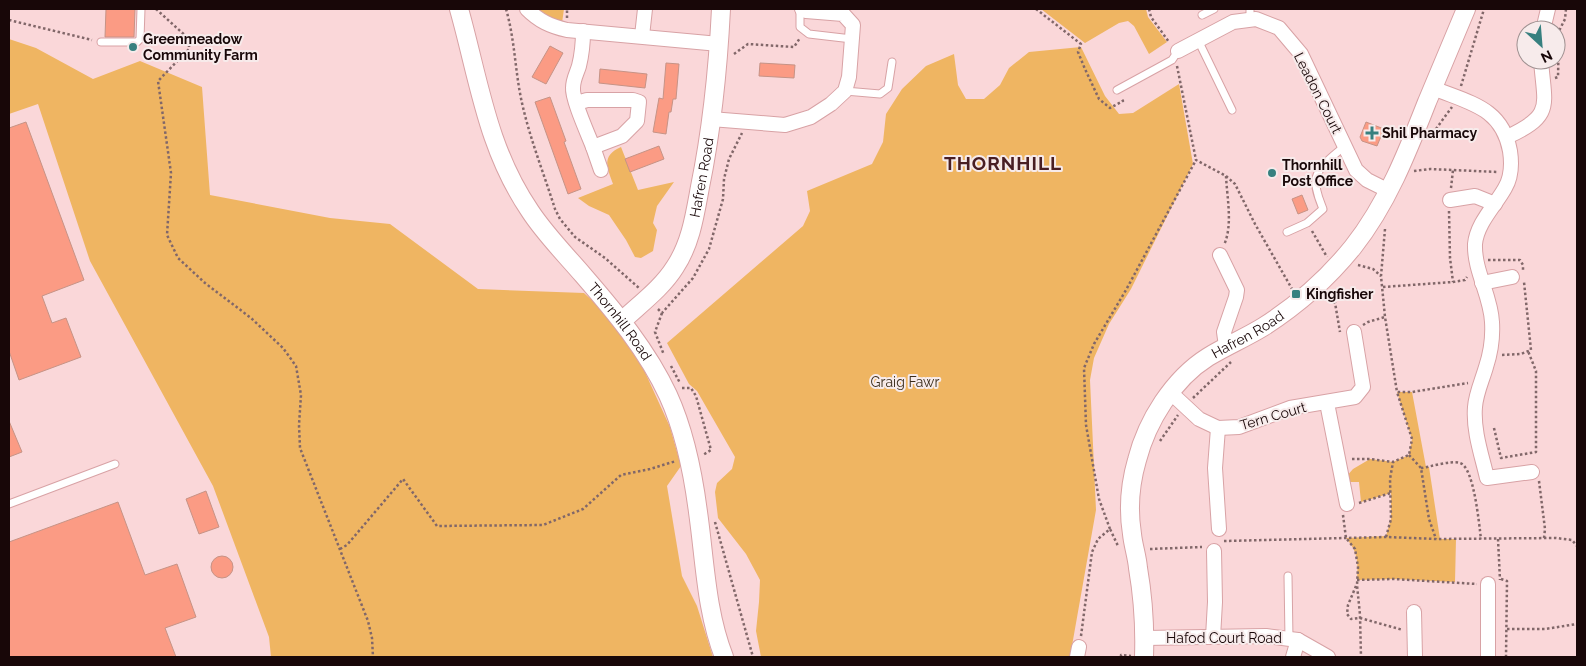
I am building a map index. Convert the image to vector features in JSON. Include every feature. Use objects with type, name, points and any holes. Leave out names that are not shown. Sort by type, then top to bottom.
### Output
[{"type":"street","name":"Thornhill Road","points":[[459,9],[489,126],[497,150],[515,188],[530,212],[557,246],[622,321],[651,362],[669,396],[690,463],[711,610],[724,657]]},
{"type":"street","points":[[527,9],[535,17],[551,26],[583,31],[719,44]]},
{"type":"street","points":[[642,36],[644,9]]},
{"type":"street","name":"Hafren Road","points":[[622,321],[648,297],[675,267],[686,246],[694,220],[711,119],[721,9]]},
{"type":"street","points":[[711,119],[785,125],[811,117],[845,91],[849,77],[853,25],[844,14],[801,9]]},
{"type":"street","name":"Hafren Road","points":[[1144,657],[1145,638],[1130,506],[1132,482],[1145,435],[1158,410],[1188,373],[1207,358],[1230,352],[1294,305],[1326,277],[1352,248],[1389,191],[1466,9]]},
{"type":"street","name":"Leadon Court","points":[[1178,51],[1250,14],[1256,19],[1279,28],[1300,54],[1356,170],[1367,180],[1389,191]]},
{"type":"street","points":[[583,31],[583,52],[572,90],[601,170]]},
{"type":"street","points":[[1507,137],[1523,130],[1538,118],[1545,102],[1543,70]]},
{"type":"street","points":[[1433,88],[1483,108],[1499,121],[1507,137],[1511,160],[1510,173],[1506,185],[1480,225],[1475,244],[1482,283],[1492,320],[1493,343],[1480,384],[1475,408],[1487,478],[1536,477]]},
{"type":"street","points":[[577,103],[588,100],[633,100],[639,102],[637,121],[631,128],[622,136],[593,146]]},
{"type":"street","points":[[1450,200],[1475,196],[1495,204]]},
{"type":"street","points":[[1220,256],[1237,290],[1224,332],[1230,352]]},
{"type":"street","points":[[1482,283],[1512,277]]},
{"type":"street","name":"Tern Court","points":[[1218,428],[1239,427],[1290,408],[1355,397],[1363,387],[1354,332]]},
{"type":"street","points":[[1171,393],[1199,419],[1218,428],[1214,468],[1215,602],[1213,636]]},
{"type":"street","points":[[1327,402],[1347,504]]},
{"type":"street","points":[[1488,657],[1495,582]]},
{"type":"street","points":[[1414,612],[1415,657]]},
{"type":"street","name":"Hafod Court Road","points":[[1145,638],[1266,636],[1294,639],[1328,657]]},
{"type":"street","points":[[1293,657],[1294,639]]},
{"type":"lane","points":[[101,42],[137,42],[140,39],[141,9]]},
{"type":"lane","points":[[801,9],[800,27],[808,34],[852,39]]},
{"type":"lane","points":[[1202,15],[1214,9]]},
{"type":"lane","points":[[1198,40],[1232,110]]},
{"type":"lane","points":[[1117,90],[1172,60],[1178,51]]},
{"type":"lane","points":[[845,91],[880,94],[888,88],[892,62]]},
{"type":"lane","points":[[1287,232],[1307,224],[1323,209],[1318,197],[1316,178],[1327,160],[1345,146]]},
{"type":"lane","points":[[9,504],[115,464]]},
{"type":"lane","points":[[1288,576],[1294,639]]},
{"type":"path","points":[[156,9],[189,39],[189,49],[158,81],[171,173],[167,235],[178,258],[205,283],[251,318],[284,348],[296,366],[301,396],[298,425],[300,448],[368,621],[372,638],[373,657]]},
{"type":"path","points":[[506,9],[512,32],[522,106],[560,219],[575,237],[605,258],[648,297],[662,313],[693,278],[709,249],[723,199],[724,179],[729,159],[746,123]]},
{"type":"path","points":[[1036,9],[1081,44],[1078,52],[1085,69],[1100,99],[1110,108],[1123,101],[1117,90]]},
{"type":"path","points":[[1118,546],[1099,499],[1086,425],[1084,368],[1094,344],[1126,290],[1196,160],[1177,67],[1178,51],[1164,37],[1150,17],[1149,9]]},
{"type":"path","points":[[1427,140],[1446,116],[1457,98],[1484,9]]},
{"type":"path","points":[[1543,79],[1558,77],[1559,31],[1565,19],[1566,9]]},
{"type":"path","points":[[9,20],[101,42]]},
{"type":"path","points":[[729,58],[748,44],[794,47],[805,31]]},
{"type":"path","points":[[1196,160],[1226,176],[1235,184],[1292,290],[1300,286]]},
{"type":"path","points":[[1416,162],[1412,171],[1430,169],[1510,173]]},
{"type":"path","points":[[1452,170],[1448,221],[1453,282]]},
{"type":"path","points":[[1220,256],[1228,237],[1226,176]]},
{"type":"path","points":[[1307,224],[1330,262]]},
{"type":"path","points":[[1379,236],[1385,229],[1381,276],[1385,317],[1397,392],[1412,439],[1409,455]]},
{"type":"path","points":[[1361,257],[1355,264],[1373,269],[1381,276]]},
{"type":"path","points":[[1318,295],[1335,303]]},
{"type":"path","points":[[1494,428],[1502,458],[1536,452],[1536,371],[1528,351]]},
{"type":"path","points":[[1159,442],[1184,406],[1207,386],[1230,352]]},
{"type":"path","points":[[1397,392],[1412,392],[1468,383],[1480,384]]},
{"type":"path","points":[[682,388],[691,388],[696,396],[711,450],[707,454],[702,455]]},
{"type":"path","points":[[1338,460],[1370,459],[1393,462],[1409,455]]},
{"type":"path","points":[[1409,455],[1421,468],[1429,519],[1436,539]]},
{"type":"path","points":[[340,548],[347,545],[403,479],[437,526],[543,525],[583,509],[620,475],[678,461]]},
{"type":"path","points":[[1386,537],[1392,519],[1390,479],[1393,462]]},
{"type":"path","points":[[1421,468],[1454,462],[1461,463],[1467,468],[1475,496],[1481,539]]},
{"type":"path","points":[[1536,477],[1545,529],[1544,538]]},
{"type":"path","points":[[1361,657],[1355,549],[1346,538],[1342,505],[1361,502],[1391,493]]},
{"type":"path","points":[[1078,652],[1092,552],[1098,539],[1110,529]]},
{"type":"path","points":[[1142,550],[1223,541],[1386,537],[1436,539],[1544,538],[1572,540],[1577,546]]},
{"type":"path","points":[[1495,582],[1498,539]]},
{"type":"path","points":[[1357,580],[1508,581],[1506,657]]},
{"type":"path","points":[[1357,585],[1348,605],[1347,614],[1351,619],[1360,618],[1399,630],[1414,632]]},
{"type":"path","points":[[1507,629],[1545,629],[1577,624]]},
{"type":"path","points":[[1121,657],[1121,655],[1135,657]]},
{"type":"green space","points":[[534,9],[564,9],[562,23]]},
{"type":"green space","points":[[1041,9],[1146,9],[1148,17],[1167,42],[1149,54],[1134,26],[1128,21],[1119,23],[1085,43]]},
{"type":"green space","points":[[9,39],[36,48],[93,79],[140,61],[202,87],[210,195],[330,218],[390,224],[478,289],[584,293],[608,315],[644,370],[670,427],[681,466],[667,486],[682,576],[697,606],[713,657],[271,657],[269,637],[213,486],[90,261],[38,104],[9,114]]},
{"type":"green space","name":"Graig Fawr","points":[[1081,47],[1105,96],[1119,114],[1133,113],[1179,84],[1193,164],[1131,289],[1109,324],[1094,358],[1090,380],[1096,510],[1070,657],[761,657],[756,631],[760,580],[746,554],[718,518],[715,492],[717,483],[732,469],[735,457],[697,391],[689,384],[667,343],[803,226],[810,211],[807,191],[872,164],[883,142],[886,114],[902,89],[926,66],[954,54],[958,85],[966,99],[984,99],[1000,85],[1009,68],[1029,52]]},
{"type":"green space","points":[[621,147],[638,190],[674,182],[657,206],[653,223],[657,230],[653,251],[641,258],[635,257],[609,215],[589,206],[578,198],[613,184],[607,162],[610,154]]},
{"type":"green space","points":[[1397,392],[1412,392],[1426,467],[1429,467],[1440,539],[1456,539],[1455,582],[1394,579],[1357,580],[1356,557],[1353,548],[1346,538],[1386,536],[1391,519],[1391,493],[1361,502],[1359,482],[1348,482],[1346,477],[1353,469],[1370,459],[1393,462],[1409,455],[1412,439]]},
{"type":"building","points":[[106,9],[135,9],[134,37],[105,37]]},
{"type":"building","points":[[550,46],[563,53],[546,84],[532,77]]},
{"type":"building","points":[[666,63],[679,64],[676,99],[673,99],[671,112],[669,112],[666,134],[653,132],[659,98],[663,99]]},
{"type":"building","points":[[760,63],[795,65],[794,78],[759,76]]},
{"type":"building","points":[[600,69],[647,74],[645,88],[599,83]]},
{"type":"building","points":[[550,97],[581,189],[568,194],[535,102]]},
{"type":"building","points":[[26,122],[84,280],[42,296],[52,323],[66,318],[81,357],[19,380],[9,351],[9,128]]},
{"type":"building","name":"Shil Pharmacy","points":[[1366,122],[1384,129],[1377,146],[1362,141],[1360,137]]},
{"type":"building","points":[[659,146],[664,159],[630,172],[625,159]]},
{"type":"building","points":[[1302,195],[1308,210],[1298,214],[1292,199]]},
{"type":"building","points":[[9,421],[22,452],[9,457]]},
{"type":"building","points":[[206,491],[219,527],[199,534],[186,499]]},
{"type":"building","points":[[118,502],[145,575],[177,564],[196,617],[165,628],[176,657],[9,657],[9,542]]},
{"type":"building","points":[[222,556],[230,559],[233,567],[230,575],[222,578],[214,575],[211,567],[214,559]]},
{"type":"place","name":"Greenmeadow Community Farm","points":[[133,47]]},
{"type":"place","name":"Shil Pharmacy","points":[[1372,133]]},
{"type":"place","name":"Thornhill Post Office","points":[[1272,173]]},
{"type":"place","name":"Kingfisher","points":[[1296,294]]},
{"type":"district","name":"THORNHILL","points":[[1003,163]]}]
